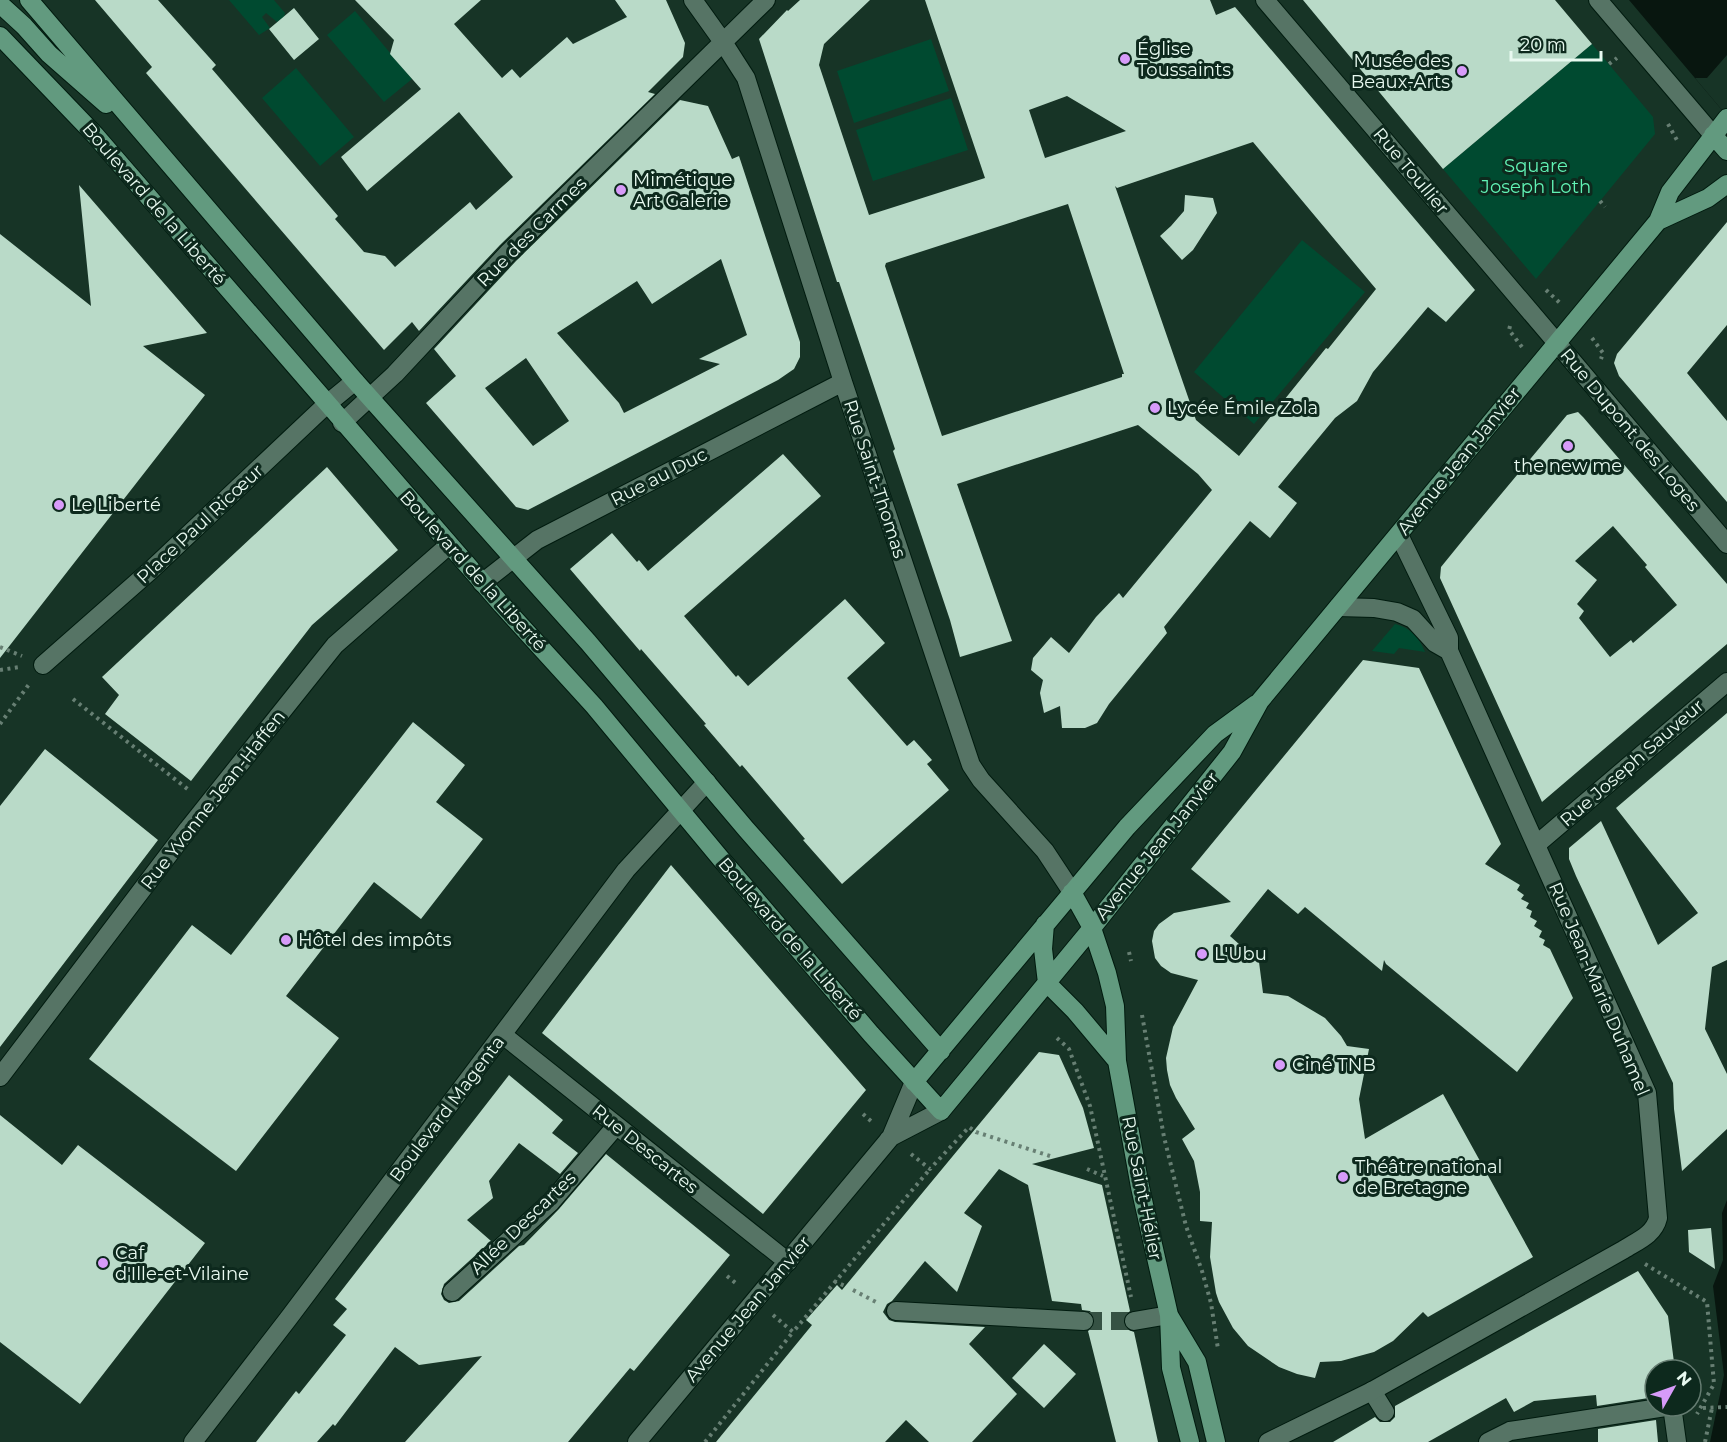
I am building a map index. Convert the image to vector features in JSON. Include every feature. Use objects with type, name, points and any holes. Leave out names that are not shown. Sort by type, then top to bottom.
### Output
[{"type":"main road","name":"Boulevard de la Liberté","points":[[29,0],[355,381],[515,559],[941,1051]]},
{"type":"main road","points":[[0,4],[49,54],[152,144]]},
{"type":"main road","name":"Boulevard de la Liberté","points":[[0,36],[95,135],[342,423],[482,583],[594,706],[680,810],[941,1111]]},
{"type":"main road","name":"Avenue Jean Janvier","points":[[941,1111],[1092,928],[1232,752],[1260,701],[1658,221],[1670,192],[1727,118]]},
{"type":"main road","points":[[1713,135],[1727,151]]},
{"type":"main road","name":"Avenue Jean Janvier","points":[[1658,221],[1708,198],[1727,184]]},
{"type":"main road","name":"Avenue Jean Janvier","points":[[914,1082],[1127,827],[1215,734],[1260,701]]},
{"type":"main road","name":"Avenue Jean Janvier","points":[[1072,892],[1092,928]]},
{"type":"main road","points":[[1045,924],[1043,949],[1047,983],[1075,1011],[1118,1061]]},
{"type":"main road","name":"Rue Saint-Hélier","points":[[1092,928],[1115,1006],[1118,1061],[1140,1187],[1169,1315],[1171,1368],[1190,1442]]},
{"type":"main road","name":"Rue Saint-Hélier","points":[[1169,1315],[1197,1362],[1216,1442]]},
{"type":"street","name":"Rue Saint-Thomas","points":[[693,0],[746,78],[843,382],[972,765],[981,780],[1045,851],[1072,892]]},
{"type":"street","name":"Rue des Carmes","points":[[342,423],[396,374],[508,253],[766,0]]},
{"type":"street","name":"Rue Toullier","points":[[1265,0],[1557,343]]},
{"type":"street","points":[[1598,0],[1713,135]]},
{"type":"street","name":"Rue Dupont des Loges","points":[[1557,343],[1727,544]]},
{"type":"street","name":"Place Paul Ricœur","points":[[43,665],[151,570],[327,404],[355,381]]},
{"type":"street","name":"Rue au Duc","points":[[482,583],[537,540],[843,382]]},
{"type":"street","name":"Rue Jean-Marie Duhamel","points":[[1268,1442],[1372,1390],[1623,1250],[1650,1234],[1656,1227],[1658,1218],[1647,1093],[1449,651],[1449,638],[1399,535]]},
{"type":"street","name":"Rue Yvonne Jean-Haffen","points":[[0,1077],[207,805],[335,645],[449,545]]},
{"type":"street","name":"Rue Jean-Marie Duhamel","points":[[1338,607],[1374,608],[1397,612],[1413,619],[1435,643],[1449,651]]},
{"type":"street","name":"Rue Joseph Sauveur","points":[[1536,845],[1727,682]]},
{"type":"street","name":"Boulevard Magenta","points":[[193,1442],[626,870],[707,782]]},
{"type":"street","name":"Rue Descartes","points":[[503,1035],[788,1262]]},
{"type":"street","name":"Avenue Jean Janvier","points":[[637,1442],[891,1137],[914,1082]]},
{"type":"street","name":"Avenue Jean Janvier","points":[[891,1137],[941,1111]]},
{"type":"street","name":"Allée Descartes","points":[[452,1292],[551,1202],[616,1126]]},
{"type":"street","points":[[896,1311],[1084,1321]]},
{"type":"street","points":[[1134,1321],[1169,1315]]},
{"type":"street","points":[[1372,1390],[1385,1412]]},
{"type":"street","points":[[1488,1442],[1510,1431],[1643,1410]]},
{"type":"street","points":[[1674,1418],[1677,1442]]},
{"type":"path","points":[[1609,64],[1617,58]]},
{"type":"path","points":[[1600,201],[1605,207]]},
{"type":"path","points":[[73,699],[207,805]]},
{"type":"path","points":[[1129,952],[1131,963]]},
{"type":"path","points":[[1140,1008],[1164,1137],[1186,1226],[1211,1304],[1220,1359]]},
{"type":"path","points":[[1057,1038],[1069,1049],[1090,1106],[1104,1176],[1087,1168]]},
{"type":"path","points":[[969,1127],[976,1132],[1050,1156]]},
{"type":"path","points":[[705,1442],[834,1281],[930,1169]]},
{"type":"path","points":[[1641,1262],[1707,1302],[1714,1384],[1702,1408],[1727,1407]]},
{"type":"path","points":[[727,1276],[793,1332]]},
{"type":"path","points":[[834,1281],[845,1286]]},
{"type":"path","points":[[1705,1442],[1712,1408]]},
{"type":"green space","points":[[229,0],[274,0],[285,13],[284,17],[277,22],[266,13],[262,17],[270,28],[259,35]]},
{"type":"green space","points":[[355,11],[412,79],[384,102],[327,35]]},
{"type":"green space","points":[[931,39],[949,91],[854,123],[837,71]]},
{"type":"green space","name":"Square Joseph Loth","points":[[1592,44],[1653,117],[1655,134],[1536,279],[1443,169]]},
{"type":"green space","points":[[296,68],[354,137],[320,166],[262,98]]},
{"type":"green space","points":[[951,98],[968,150],[873,181],[856,130]]},
{"type":"green space","points":[[1302,240],[1365,292],[1254,424],[1194,372]]},
{"type":"green space","points":[[1395,624],[1414,634],[1425,652],[1399,648],[1394,654],[1372,651]]},
{"type":"shaded area","points":[[1629,0],[1727,0],[1727,116]]},
{"type":"shaded area","points":[[1727,1200],[1727,1442],[1710,1442],[1724,1375],[1713,1286],[1723,1260],[1722,1213]]},
{"type":"pier","points":[[1727,55],[1727,116],[1695,78],[1707,78]]},
{"type":"building","points":[[95,0],[158,0],[216,65],[212,69],[338,216],[335,219],[364,252],[385,256],[395,267],[470,202],[476,210],[513,177],[459,112],[367,191],[341,157],[421,89],[390,54],[394,40],[355,0],[481,0],[454,24],[502,78],[512,69],[520,78],[567,37],[573,44],[627,17],[615,0],[666,0],[685,43],[683,57],[648,92],[655,94],[500,245],[419,331],[412,322],[384,350],[146,73],[152,67]]},
{"type":"building","points":[[800,0],[870,0],[824,44],[819,65],[869,215],[985,178],[925,0],[1210,0],[1216,15],[1235,7],[1475,290],[1446,322],[1428,307],[1373,372],[1357,401],[1335,418],[1278,487],[1297,503],[1270,538],[1250,521],[1164,627],[1167,633],[1109,704],[1097,723],[1085,728],[1062,728],[1060,706],[1044,713],[1040,693],[1043,680],[1031,670],[1033,658],[1051,637],[1069,653],[1096,617],[1119,593],[1123,598],[1212,490],[1198,474],[1138,425],[957,484],[1012,641],[960,657],[950,620],[893,451],[895,449],[839,282],[837,282],[759,39]],"holes":[[[1067,96],[1126,131],[1045,158],[1029,110]],[[1253,142],[1376,289],[1239,456],[1196,420],[1115,186],[1117,188]],[[1068,204],[1124,374],[1122,377],[942,436],[885,266],[886,263]]]},
{"type":"building","name":"Musée des Beaux-Arts","points":[[1303,0],[1555,0],[1592,44],[1443,169]]},
{"type":"building","points":[[294,8],[319,39],[294,60],[269,29]]},
{"type":"building","points":[[680,100],[708,106],[732,159],[739,156],[800,342],[800,357],[794,369],[778,380],[528,510],[516,507],[426,403],[456,376],[434,349],[516,261]],"holes":[[[721,259],[747,335],[699,359],[720,364],[624,413],[619,403],[557,333],[637,281],[652,304]],[[526,358],[569,421],[533,446],[485,388]]]},
{"type":"building","name":"Le Liberté","points":[[79,185],[207,333],[143,346],[205,395],[0,658],[0,234],[91,306]]},
{"type":"building","points":[[1185,195],[1213,198],[1217,213],[1193,250],[1182,260],[1160,236],[1184,211]]},
{"type":"building","points":[[1727,222],[1727,325],[1687,373],[1727,421],[1727,502],[1619,376],[1614,363],[1617,354]]},
{"type":"building","points":[[1578,412],[1583,417],[1727,584],[1727,644],[1542,802],[1440,578],[1441,567],[1567,415]],"holes":[[[1613,526],[1647,565],[1645,567],[1677,605],[1633,643],[1631,640],[1610,657],[1579,618],[1584,611],[1577,604],[1597,580],[1575,561]]]},
{"type":"building","points":[[783,454],[821,496],[684,616],[736,677],[738,675],[748,686],[845,599],[885,643],[847,678],[907,746],[914,740],[932,760],[927,764],[949,790],[842,884],[742,765],[740,767],[704,725],[706,724],[570,569],[612,533],[648,571]]},
{"type":"building","points":[[327,467],[398,550],[312,625],[191,781],[105,714],[119,695],[102,677]]},
{"type":"building","points":[[1363,660],[1419,668],[1501,844],[1485,864],[1520,885],[1517,890],[1524,895],[1521,899],[1529,903],[1526,908],[1532,911],[1530,917],[1537,921],[1534,926],[1542,931],[1539,937],[1545,940],[1543,945],[1550,949],[1573,998],[1517,1072],[1384,960],[1382,971],[1305,907],[1298,914],[1268,889],[1230,936],[1259,962],[1263,993],[1288,996],[1325,1018],[1347,1046],[1369,1049],[1359,1099],[1365,1139],[1443,1094],[1533,1257],[1428,1317],[1423,1312],[1393,1341],[1374,1352],[1341,1361],[1320,1362],[1315,1378],[1279,1367],[1248,1346],[1233,1328],[1219,1302],[1210,1257],[1212,1222],[1200,1221],[1200,1192],[1194,1161],[1182,1139],[1195,1129],[1170,1085],[1166,1058],[1173,1027],[1198,980],[1171,973],[1161,966],[1155,958],[1152,941],[1154,931],[1159,924],[1174,913],[1231,902],[1191,869]]},
{"type":"building","points":[[1727,713],[1727,960],[1712,967],[1705,1029],[1727,1074],[1727,1129],[1682,1171],[1673,1083],[1576,876],[1569,859],[1569,848],[1601,821],[1658,945],[1698,913],[1616,808]]},
{"type":"building","name":"Hôtel des impôts","points":[[413,722],[465,765],[436,802],[483,839],[421,919],[374,882],[286,996],[339,1038],[236,1171],[89,1059],[192,925],[231,955]]},
{"type":"building","points":[[45,749],[158,840],[0,1047],[0,806]]},
{"type":"building","points":[[671,865],[866,1090],[763,1214],[542,1033]]},
{"type":"building","points":[[1039,1052],[1059,1055],[1083,1108],[1094,1148],[1032,1164],[1102,1185],[1130,1311],[1124,1317],[1123,1323],[1126,1329],[1134,1332],[1158,1442],[1116,1442],[1088,1331],[1094,1327],[1094,1316],[1090,1311],[1082,1310],[1081,1304],[1052,1301],[1028,1185],[999,1169],[964,1213],[982,1226],[957,1292],[925,1261],[887,1304],[883,1312],[889,1320],[895,1322],[985,1327],[969,1344],[1017,1394],[972,1442],[929,1442],[906,1420],[885,1442],[716,1442],[812,1325],[806,1320],[837,1285],[842,1290]]},
{"type":"building","points":[[509,1075],[563,1120],[552,1133],[578,1153],[560,1174],[519,1143],[489,1181],[493,1198],[467,1220],[491,1241],[444,1284],[441,1294],[444,1300],[449,1303],[459,1301],[519,1246],[524,1245],[559,1209],[606,1154],[730,1255],[634,1371],[630,1368],[568,1442],[405,1442],[482,1356],[419,1365],[395,1347],[335,1426],[333,1424],[317,1442],[256,1442],[296,1391],[299,1394],[346,1335],[333,1325],[347,1309],[335,1299]]},
{"type":"building","name":"Caf d'Ille-et-Vilaine","points":[[0,1115],[62,1165],[78,1145],[205,1243],[80,1404],[0,1342]]},
{"type":"building","points":[[1711,1228],[1715,1269],[1689,1252],[1688,1230]]},
{"type":"building","points":[[1638,1271],[1668,1316],[1673,1358],[1643,1358],[1643,1399],[1597,1406],[1596,1395],[1534,1401],[1514,1412],[1506,1398],[1428,1442],[1333,1442],[1375,1417],[1380,1422],[1390,1422],[1395,1417],[1395,1406]]},
{"type":"building","points":[[1044,1344],[1076,1374],[1044,1408],[1012,1378]]},
{"type":"building","points":[[1656,1420],[1658,1442],[1598,1442],[1598,1429]]},
{"type":"tunnel","points":[[1084,1321],[1134,1321]]},
{"type":"place","name":"Église Toussaints","points":[[1125,59]]},
{"type":"place","name":"Musée des Beaux-Arts","points":[[1462,71]]},
{"type":"place","name":"Mimétique Art Galerie","points":[[621,190]]},
{"type":"place","name":"Lycée Émile Zola","points":[[1155,408]]},
{"type":"place","name":"the new me","points":[[1568,446]]},
{"type":"place","name":"Le Liberté","points":[[59,505]]},
{"type":"place","name":"Hôtel des impôts","points":[[286,940]]},
{"type":"place","name":"L'Ubu","points":[[1202,954]]},
{"type":"place","name":"Ciné TNB","points":[[1280,1065]]},
{"type":"place","name":"Théâtre national de Bretagne","points":[[1343,1177]]},
{"type":"place","name":"Caf d'Ille-et-Vilaine","points":[[103,1263]]}]
